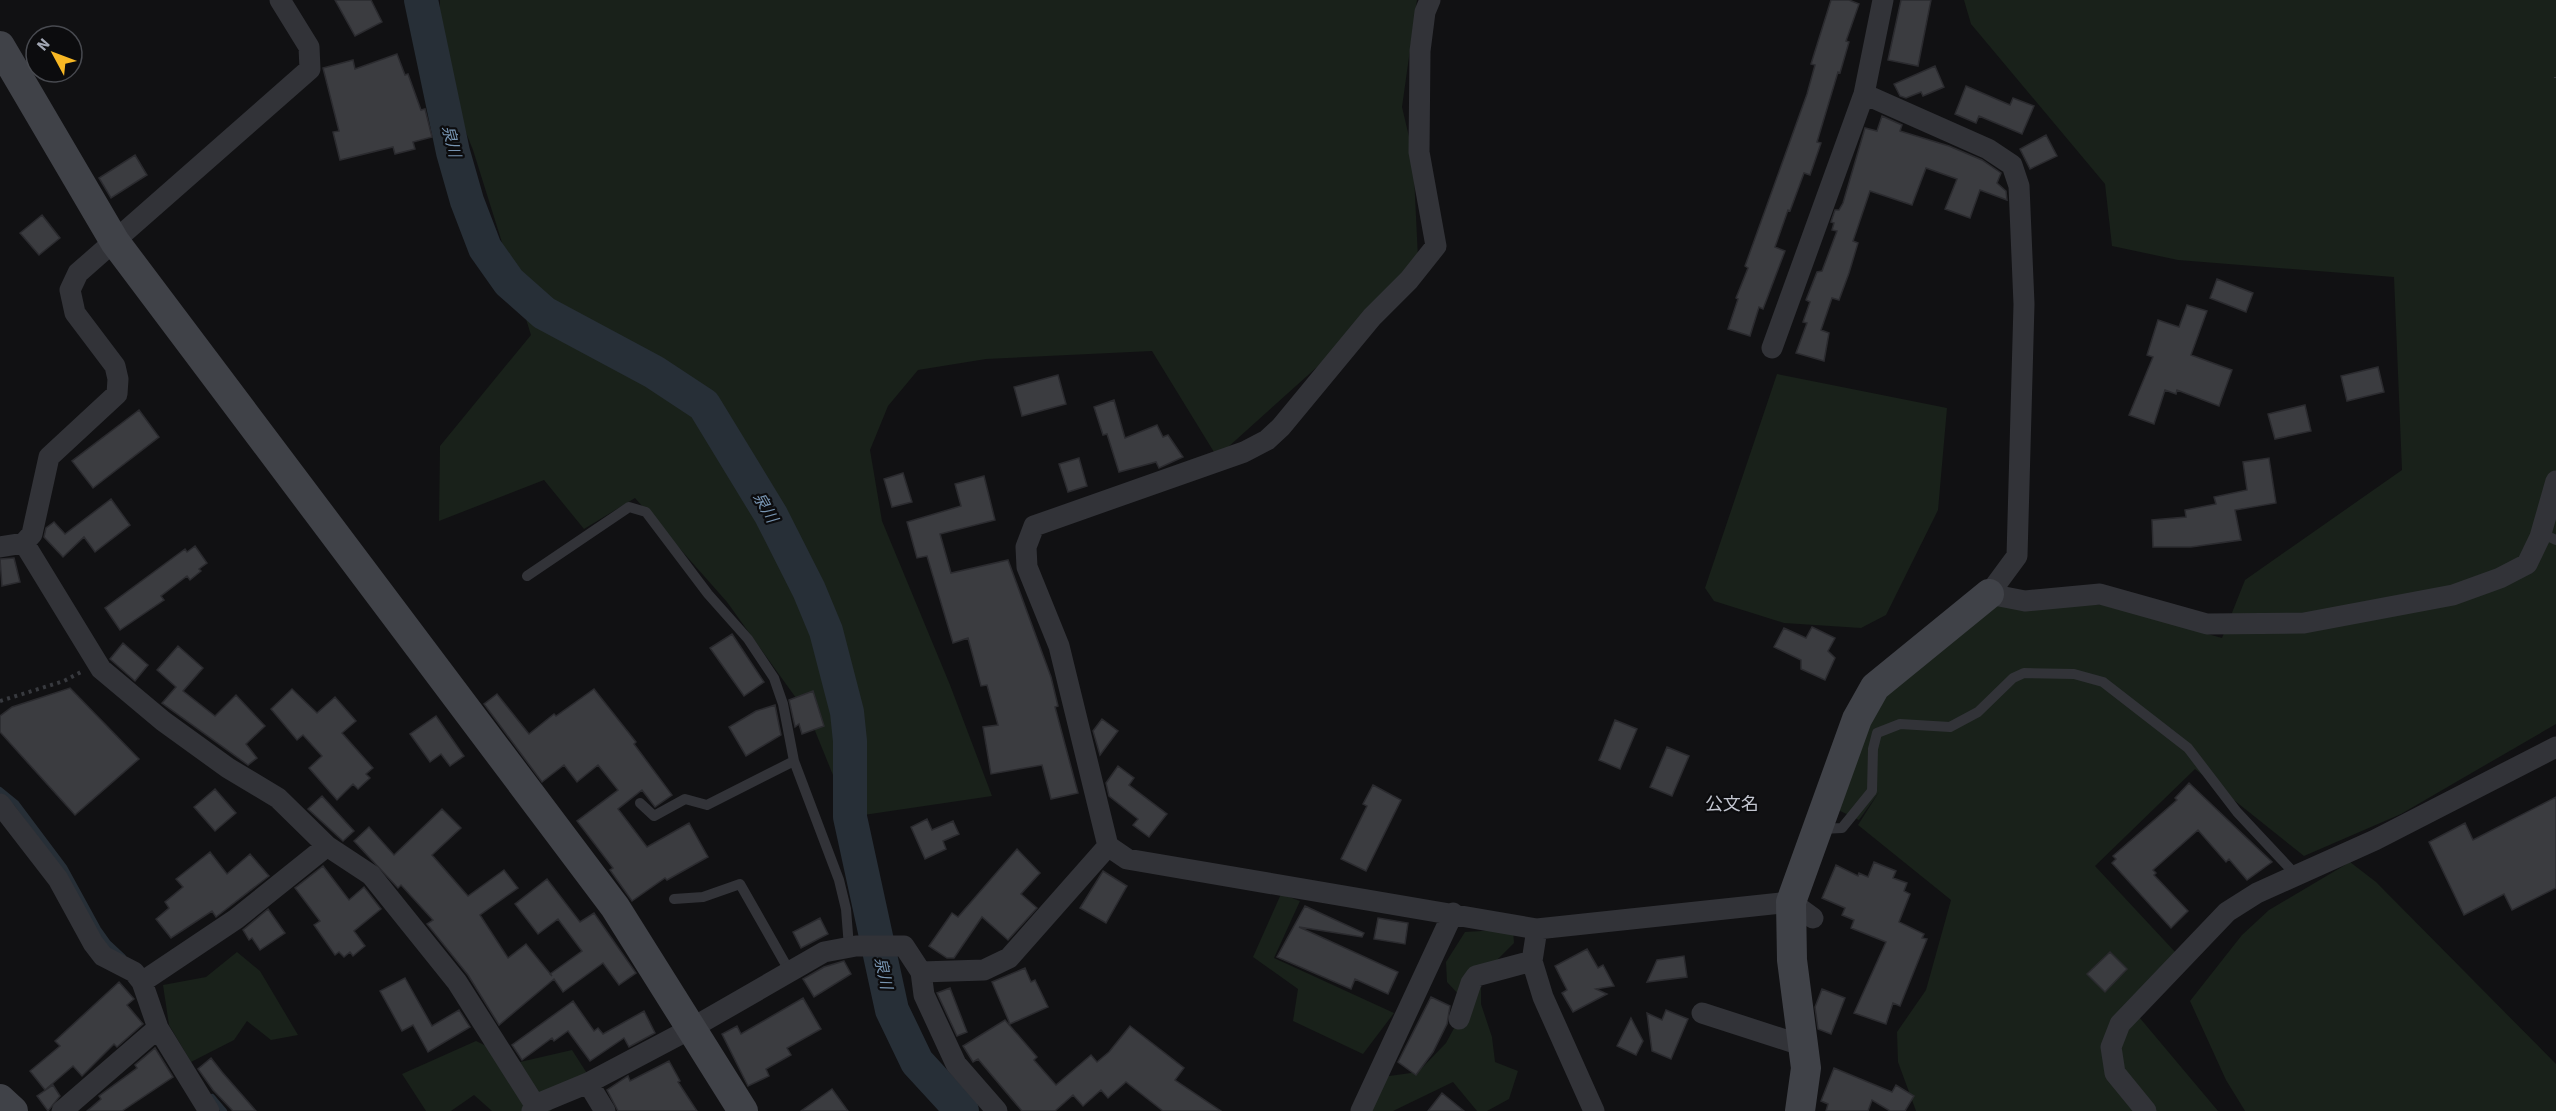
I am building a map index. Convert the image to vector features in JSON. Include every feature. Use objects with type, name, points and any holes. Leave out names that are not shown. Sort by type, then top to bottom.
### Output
[{"type":"street","points":[[0,547],[24,543],[32,534],[49,457],[117,394],[118,379],[115,366],[75,313],[70,290],[78,273],[310,69],[309,47],[280,0]]},
{"type":"street","points":[[1430,0],[1425,12],[1420,51],[1419,152],[1436,246],[1426,260],[1372,317],[1281,427],[1267,440],[1244,452],[1034,526],[1026,547],[1027,567],[1059,646],[1108,846],[1127,860],[1453,913],[1537,929],[1802,910]]},
{"type":"street","points":[[1772,348],[1864,94],[1883,0]]},
{"type":"street","points":[[0,46],[115,242],[615,907],[743,1111]]},
{"type":"street","points":[[1800,1111],[1806,1068],[1792,960],[1818,829],[1857,719],[1875,687],[1989,594],[2017,556],[2024,304],[2019,186],[2012,165],[1988,149],[1864,94]]},
{"type":"street","points":[[1989,594],[2025,601],[2100,594],[2207,624],[2304,623],[2453,595],[2500,578],[2527,564],[2549,536],[2556,481]]},
{"type":"street","points":[[24,543],[98,664],[163,721],[228,768],[278,798],[327,846],[371,875],[457,982],[533,1108],[588,1083],[692,1028],[824,952],[853,946],[904,946],[921,972],[924,995],[956,1064],[997,1111]]},
{"type":"street","points":[[2146,1111],[2115,1073],[2111,1047],[2120,1024],[2227,912],[2257,893],[2375,840],[2556,747]]},
{"type":"street","points":[[0,804],[58,879],[93,944],[103,956],[146,980],[158,1028],[209,1111]]},
{"type":"street","points":[[146,980],[236,919],[327,846]]},
{"type":"street","points":[[921,972],[984,970],[1010,958],[1108,846]]},
{"type":"street","points":[[1361,1111],[1453,913]]},
{"type":"street","points":[[1537,929],[1532,961],[1543,997],[1594,1111]]},
{"type":"street","points":[[1459,1019],[1471,982],[1476,976],[1532,961]]},
{"type":"street","points":[[1702,1013],[1804,1046]]},
{"type":"street","points":[[62,1111],[158,1028]]},
{"type":"street","points":[[588,1083],[605,1111]]},
{"type":"street","points":[[0,1099],[13,1111]]},
{"type":"lane","points":[[527,576],[629,507],[646,512],[708,594],[748,639],[774,678],[783,704],[794,761],[839,880],[853,946]]},
{"type":"lane","points":[[1818,829],[1842,828],[1872,791],[1873,749],[1877,733],[1900,724],[1950,727],[1978,712],[2013,678],[2024,674],[2074,674],[2103,682],[2188,748],[2236,812],[2297,876]]},
{"type":"lane","points":[[640,803],[654,816],[685,799],[707,805],[794,761]]},
{"type":"lane","points":[[674,899],[703,897],[740,884],[790,972]]},
{"type":"path","points":[[0,701],[64,681],[98,664]]},
{"type":"shaded area","points":[[440,0],[1417,0],[1402,107],[1413,154],[1418,258],[1336,350],[1217,457],[1152,351],[986,359],[918,370],[888,406],[870,450],[882,521],[950,685],[992,796],[850,817],[809,716],[727,602],[635,498],[584,529],[544,480],[439,521],[440,446],[531,335],[473,150],[440,68]]},
{"type":"shaded area","points":[[1964,0],[2556,0],[2556,724],[2401,814],[2304,856],[2195,769],[2095,866],[2177,954],[2134,1011],[2218,1111],[1916,1111],[1898,1062],[1897,1032],[1926,990],[1951,900],[1858,825],[1879,792],[1859,820],[1836,809],[1880,692],[1999,604],[2104,605],[2222,638],[2245,580],[2402,470],[2394,277],[2178,260],[2112,246],[2105,184],[1971,24]]},
{"type":"shaded area","points":[[1777,374],[1947,408],[1938,510],[1886,615],[1861,628],[1784,623],[1714,601],[1705,588]]},
{"type":"shaded area","points":[[2350,862],[2376,882],[2556,1064],[2556,1111],[2245,1111],[2226,1080],[2190,1001],[2242,935],[2269,910]]},
{"type":"shaded area","points":[[1281,894],[1300,901],[1274,958],[1394,1013],[1363,1054],[1293,1021],[1298,989],[1253,957]]},
{"type":"shaded area","points":[[1513,929],[1514,943],[1481,976],[1481,1004],[1492,1037],[1495,1062],[1518,1071],[1509,1099],[1487,1111],[1477,1111],[1453,1082],[1393,1111],[1372,1111],[1382,1077],[1418,1072],[1446,1043],[1459,1019],[1460,996],[1447,982],[1446,962],[1465,932]]},
{"type":"shaded area","points":[[237,952],[260,971],[298,1035],[271,1040],[247,1021],[234,1040],[191,1062],[169,1025],[163,985],[206,977]]},
{"type":"shaded area","points":[[476,1041],[520,1062],[572,1050],[590,1078],[550,1111],[492,1111],[474,1095],[451,1111],[426,1111],[402,1074]]},
{"type":"building","points":[[335,0],[371,0],[382,22],[355,36]]},
{"type":"building","points":[[1831,0],[1849,0],[1859,4],[1846,41],[1849,42],[1840,73],[1838,72],[1817,142],[1821,143],[1810,175],[1804,173],[1790,211],[1788,210],[1775,247],[1785,251],[1763,309],[1759,307],[1750,336],[1728,329],[1738,299],[1736,298],[1748,268],[1745,266],[1807,94],[1815,65],[1811,64]]},
{"type":"building","points":[[1901,0],[1931,0],[1918,66],[1888,60]]},
{"type":"building","points":[[397,54],[405,75],[408,74],[421,110],[425,109],[432,137],[413,142],[415,149],[395,154],[393,147],[340,160],[333,132],[339,131],[323,68],[353,60],[355,69]]},
{"type":"building","points":[[1935,66],[1944,87],[1923,96],[1921,92],[1906,98],[1900,96],[1894,84]]},
{"type":"building","points":[[1966,86],[2010,105],[2013,98],[2034,106],[2022,134],[1979,116],[1976,123],[1955,114]]},
{"type":"building","points":[[1882,116],[1902,125],[1900,131],[1949,146],[1982,160],[2001,173],[1997,183],[2006,191],[2007,200],[1980,190],[1970,218],[1945,209],[1957,179],[1926,168],[1912,205],[1870,191],[1853,241],[1858,243],[1849,273],[1839,300],[1832,298],[1821,330],[1829,333],[1824,361],[1796,353],[1807,323],[1803,322],[1810,302],[1806,300],[1817,272],[1822,271],[1837,231],[1832,230],[1834,223],[1831,222],[1835,210],[1839,210],[1843,203],[1865,128],[1877,131]]},
{"type":"building","points":[[2046,135],[2057,156],[2030,169],[2020,149]]},
{"type":"building","points":[[135,155],[147,175],[111,198],[99,178]]},
{"type":"building","points":[[42,215],[60,238],[39,255],[20,233]]},
{"type":"building","points":[[2217,279],[2253,293],[2246,312],[2210,298]]},
{"type":"building","points":[[2187,305],[2207,311],[2191,355],[2232,370],[2219,406],[2177,390],[2176,394],[2165,390],[2154,424],[2129,415],[2153,357],[2147,355],[2158,320],[2179,327]]},
{"type":"building","points":[[2378,367],[2384,392],[2347,401],[2341,376]]},
{"type":"building","points":[[1058,375],[1066,404],[1022,416],[1014,387]]},
{"type":"building","points":[[1114,400],[1125,438],[1157,425],[1163,437],[1168,435],[1183,457],[1159,468],[1156,462],[1119,472],[1107,434],[1103,435],[1094,407]]},
{"type":"building","points":[[2305,405],[2311,431],[2275,439],[2268,414]]},
{"type":"building","points":[[139,410],[159,437],[93,488],[72,461]]},
{"type":"building","points":[[1079,458],[1087,486],[1068,492],[1059,464]]},
{"type":"building","points":[[2269,458],[2276,503],[2235,510],[2241,540],[2191,547],[2153,547],[2152,520],[2186,517],[2185,510],[2216,504],[2214,497],[2247,490],[2243,462]]},
{"type":"building","points":[[903,473],[912,502],[892,507],[884,479]]},
{"type":"building","points":[[984,476],[995,520],[940,534],[951,573],[1008,560],[1051,677],[1058,706],[1055,707],[1078,793],[1051,799],[1042,765],[991,774],[983,727],[998,725],[987,685],[981,686],[968,638],[953,643],[927,556],[917,558],[907,522],[961,506],[955,484]]},
{"type":"building","points":[[111,499],[130,525],[95,552],[84,537],[63,557],[44,537],[46,528],[54,522],[65,534]]},
{"type":"building","points":[[195,546],[207,563],[199,569],[201,571],[190,580],[187,576],[161,596],[164,600],[120,630],[105,608],[185,549],[187,552]]},
{"type":"building","points":[[14,558],[20,582],[2,586],[0,559]]},
{"type":"building","points":[[1812,627],[1835,638],[1828,651],[1835,658],[1825,680],[1801,669],[1801,660],[1774,647],[1784,628],[1806,638]]},
{"type":"building","points":[[732,634],[764,682],[744,696],[710,648]]},
{"type":"building","points":[[123,643],[148,665],[135,681],[110,659]]},
{"type":"building","points":[[178,646],[203,668],[183,691],[215,716],[236,695],[265,726],[246,744],[257,758],[248,765],[162,703],[176,687],[157,670]]},
{"type":"building","points":[[70,688],[139,759],[75,815],[0,732],[0,716],[12,707]]},
{"type":"building","points":[[292,689],[317,713],[335,697],[356,721],[342,733],[373,768],[366,774],[370,778],[358,789],[353,784],[337,800],[309,768],[322,756],[303,735],[297,740],[271,709]]},
{"type":"building","points":[[594,689],[636,742],[634,744],[672,795],[655,807],[642,790],[618,809],[647,847],[689,823],[708,857],[667,880],[665,878],[632,901],[610,870],[613,868],[577,821],[618,790],[598,765],[577,782],[564,765],[542,782],[484,704],[497,694],[529,734],[554,714],[556,716]]},
{"type":"building","points":[[813,691],[824,726],[802,734],[799,724],[795,727],[789,700]]},
{"type":"building","points":[[775,705],[781,735],[746,756],[729,727],[756,711]]},
{"type":"building","points":[[436,716],[464,756],[450,766],[441,754],[430,762],[410,734]]},
{"type":"building","points":[[1102,719],[1118,731],[1100,755],[1093,731]]},
{"type":"building","points":[[1615,720],[1637,729],[1620,769],[1599,760]]},
{"type":"building","points":[[1667,747],[1689,756],[1672,796],[1650,787]]},
{"type":"building","points":[[1118,766],[1134,778],[1129,785],[1167,814],[1149,837],[1133,825],[1138,819],[1109,796],[1106,783]]},
{"type":"building","points":[[2189,783],[2272,862],[2247,880],[2229,859],[2226,862],[2198,830],[2153,870],[2156,873],[2154,875],[2188,911],[2171,928],[2112,863],[2116,859],[2113,856],[2177,800],[2175,798]]},
{"type":"building","points":[[1373,785],[1401,800],[1366,871],[1341,859],[1367,806],[1363,804]]},
{"type":"building","points":[[215,789],[236,813],[215,831],[194,807]]},
{"type":"building","points":[[322,796],[354,831],[343,841],[308,809]]},
{"type":"building","points":[[2556,797],[2556,888],[2512,910],[2504,894],[2464,915],[2429,842],[2465,823],[2473,840]]},
{"type":"building","points":[[442,809],[461,828],[432,855],[468,896],[504,870],[518,888],[480,915],[508,958],[526,944],[550,974],[582,951],[558,919],[538,934],[515,904],[547,879],[580,922],[594,913],[636,973],[619,985],[603,963],[563,992],[554,979],[499,1025],[468,975],[427,924],[433,920],[401,885],[398,888],[354,841],[369,827],[394,855]]},
{"type":"building","points":[[927,819],[932,830],[953,821],[959,834],[943,841],[946,849],[925,859],[911,827]]},
{"type":"building","points":[[1017,849],[1040,873],[1021,894],[1037,908],[1008,940],[982,917],[954,958],[947,958],[929,946],[952,913],[958,917]]},
{"type":"building","points":[[210,852],[227,874],[250,854],[269,876],[216,917],[212,911],[171,938],[156,919],[169,908],[165,902],[183,887],[176,879]]},
{"type":"building","points":[[1874,862],[1896,871],[1893,878],[1907,883],[1904,891],[1910,894],[1899,922],[1924,934],[1922,938],[1927,939],[1900,1006],[1893,1003],[1886,1024],[1854,1013],[1886,942],[1851,928],[1854,920],[1842,915],[1845,908],[1822,898],[1836,865],[1858,876],[1859,873],[1868,877]]},
{"type":"building","points":[[323,866],[349,900],[364,887],[381,909],[354,931],[365,946],[353,956],[350,952],[344,957],[339,952],[335,955],[314,925],[320,921],[295,888]]},
{"type":"building","points":[[1103,871],[1127,886],[1106,923],[1080,908]]},
{"type":"building","points":[[1305,906],[1364,933],[1362,937],[1299,927],[1398,972],[1388,994],[1355,979],[1351,989],[1277,957]]},
{"type":"building","points":[[268,909],[285,933],[260,950],[252,938],[249,940],[243,930]]},
{"type":"building","points":[[820,918],[828,934],[801,948],[793,932]]},
{"type":"building","points":[[1378,918],[1408,923],[1405,944],[1374,939]]},
{"type":"building","points":[[1587,949],[1598,968],[1603,965],[1614,986],[1596,989],[1607,994],[1573,1012],[1562,993],[1567,990],[1555,966]]},
{"type":"building","points":[[2110,952],[2127,969],[2105,992],[2087,974]]},
{"type":"building","points":[[1684,956],[1687,977],[1647,982],[1657,960]]},
{"type":"building","points":[[844,961],[851,974],[814,997],[803,979],[824,967]]},
{"type":"building","points":[[1025,968],[1031,982],[1035,980],[1048,1007],[1010,1024],[992,982]]},
{"type":"building","points":[[405,978],[432,1026],[459,1010],[470,1027],[428,1052],[413,1025],[402,1031],[380,991]]},
{"type":"building","points":[[119,982],[134,999],[127,1005],[143,1024],[117,1047],[114,1044],[82,1076],[73,1066],[45,1090],[30,1071],[60,1046],[55,1041]]},
{"type":"building","points":[[950,988],[967,1032],[957,1036],[937,993]]},
{"type":"building","points":[[1822,989],[1845,998],[1831,1034],[1818,1029],[1815,1007]]},
{"type":"building","points":[[1431,997],[1450,1006],[1447,1024],[1433,1052],[1416,1075],[1398,1062]]},
{"type":"building","points":[[803,998],[821,1029],[787,1048],[791,1055],[766,1069],[769,1076],[748,1086],[722,1034],[737,1026],[741,1034]]},
{"type":"building","points":[[573,1001],[594,1031],[598,1028],[603,1034],[644,1011],[655,1033],[629,1047],[624,1038],[590,1061],[568,1031],[554,1041],[552,1038],[522,1060],[512,1045]]},
{"type":"building","points":[[1666,1010],[1688,1019],[1671,1059],[1652,1051],[1647,1013],[1662,1020]]},
{"type":"building","points":[[1631,1018],[1643,1041],[1636,1055],[1617,1046]]},
{"type":"building","points":[[1005,1020],[1037,1057],[1034,1060],[1056,1085],[1091,1055],[1097,1062],[1109,1052],[1130,1026],[1184,1068],[1175,1080],[1221,1111],[1163,1111],[1126,1082],[1108,1098],[1101,1090],[1083,1106],[1073,1095],[1055,1111],[1022,1111],[978,1059],[973,1062],[963,1046]]},
{"type":"building","points":[[155,1048],[173,1077],[122,1111],[87,1111],[101,1099],[99,1096],[137,1068],[135,1065]]},
{"type":"building","points":[[211,1058],[256,1111],[233,1111],[213,1090],[198,1069]]},
{"type":"building","points":[[669,1061],[680,1081],[678,1082],[697,1111],[618,1111],[607,1090],[628,1076],[630,1081]]},
{"type":"building","points":[[1834,1068],[1892,1092],[1896,1085],[1914,1096],[1905,1111],[1890,1111],[1872,1100],[1868,1111],[1826,1111],[1828,1104],[1821,1101]]},
{"type":"building","points":[[53,1085],[60,1096],[48,1111],[37,1096]]},
{"type":"building","points":[[832,1089],[848,1111],[801,1111]]},
{"type":"building","points":[[1442,1093],[1464,1111],[1428,1111]]},
{"type":"waterway","name":"泉川","points":[[421,0],[453,152],[467,201],[485,248],[509,282],[544,313],[654,372],[704,405],[771,515],[809,590],[826,631],[847,712],[850,741],[850,817],[892,1010],[917,1062],[962,1111]]},
{"type":"waterway","points":[[0,790],[16,803],[64,867],[98,929],[108,943],[123,957]]},
{"type":"waterway","points":[[212,1097],[224,1111]]},
{"type":"district","name":"公文名","points":[[1732,804]]}]
